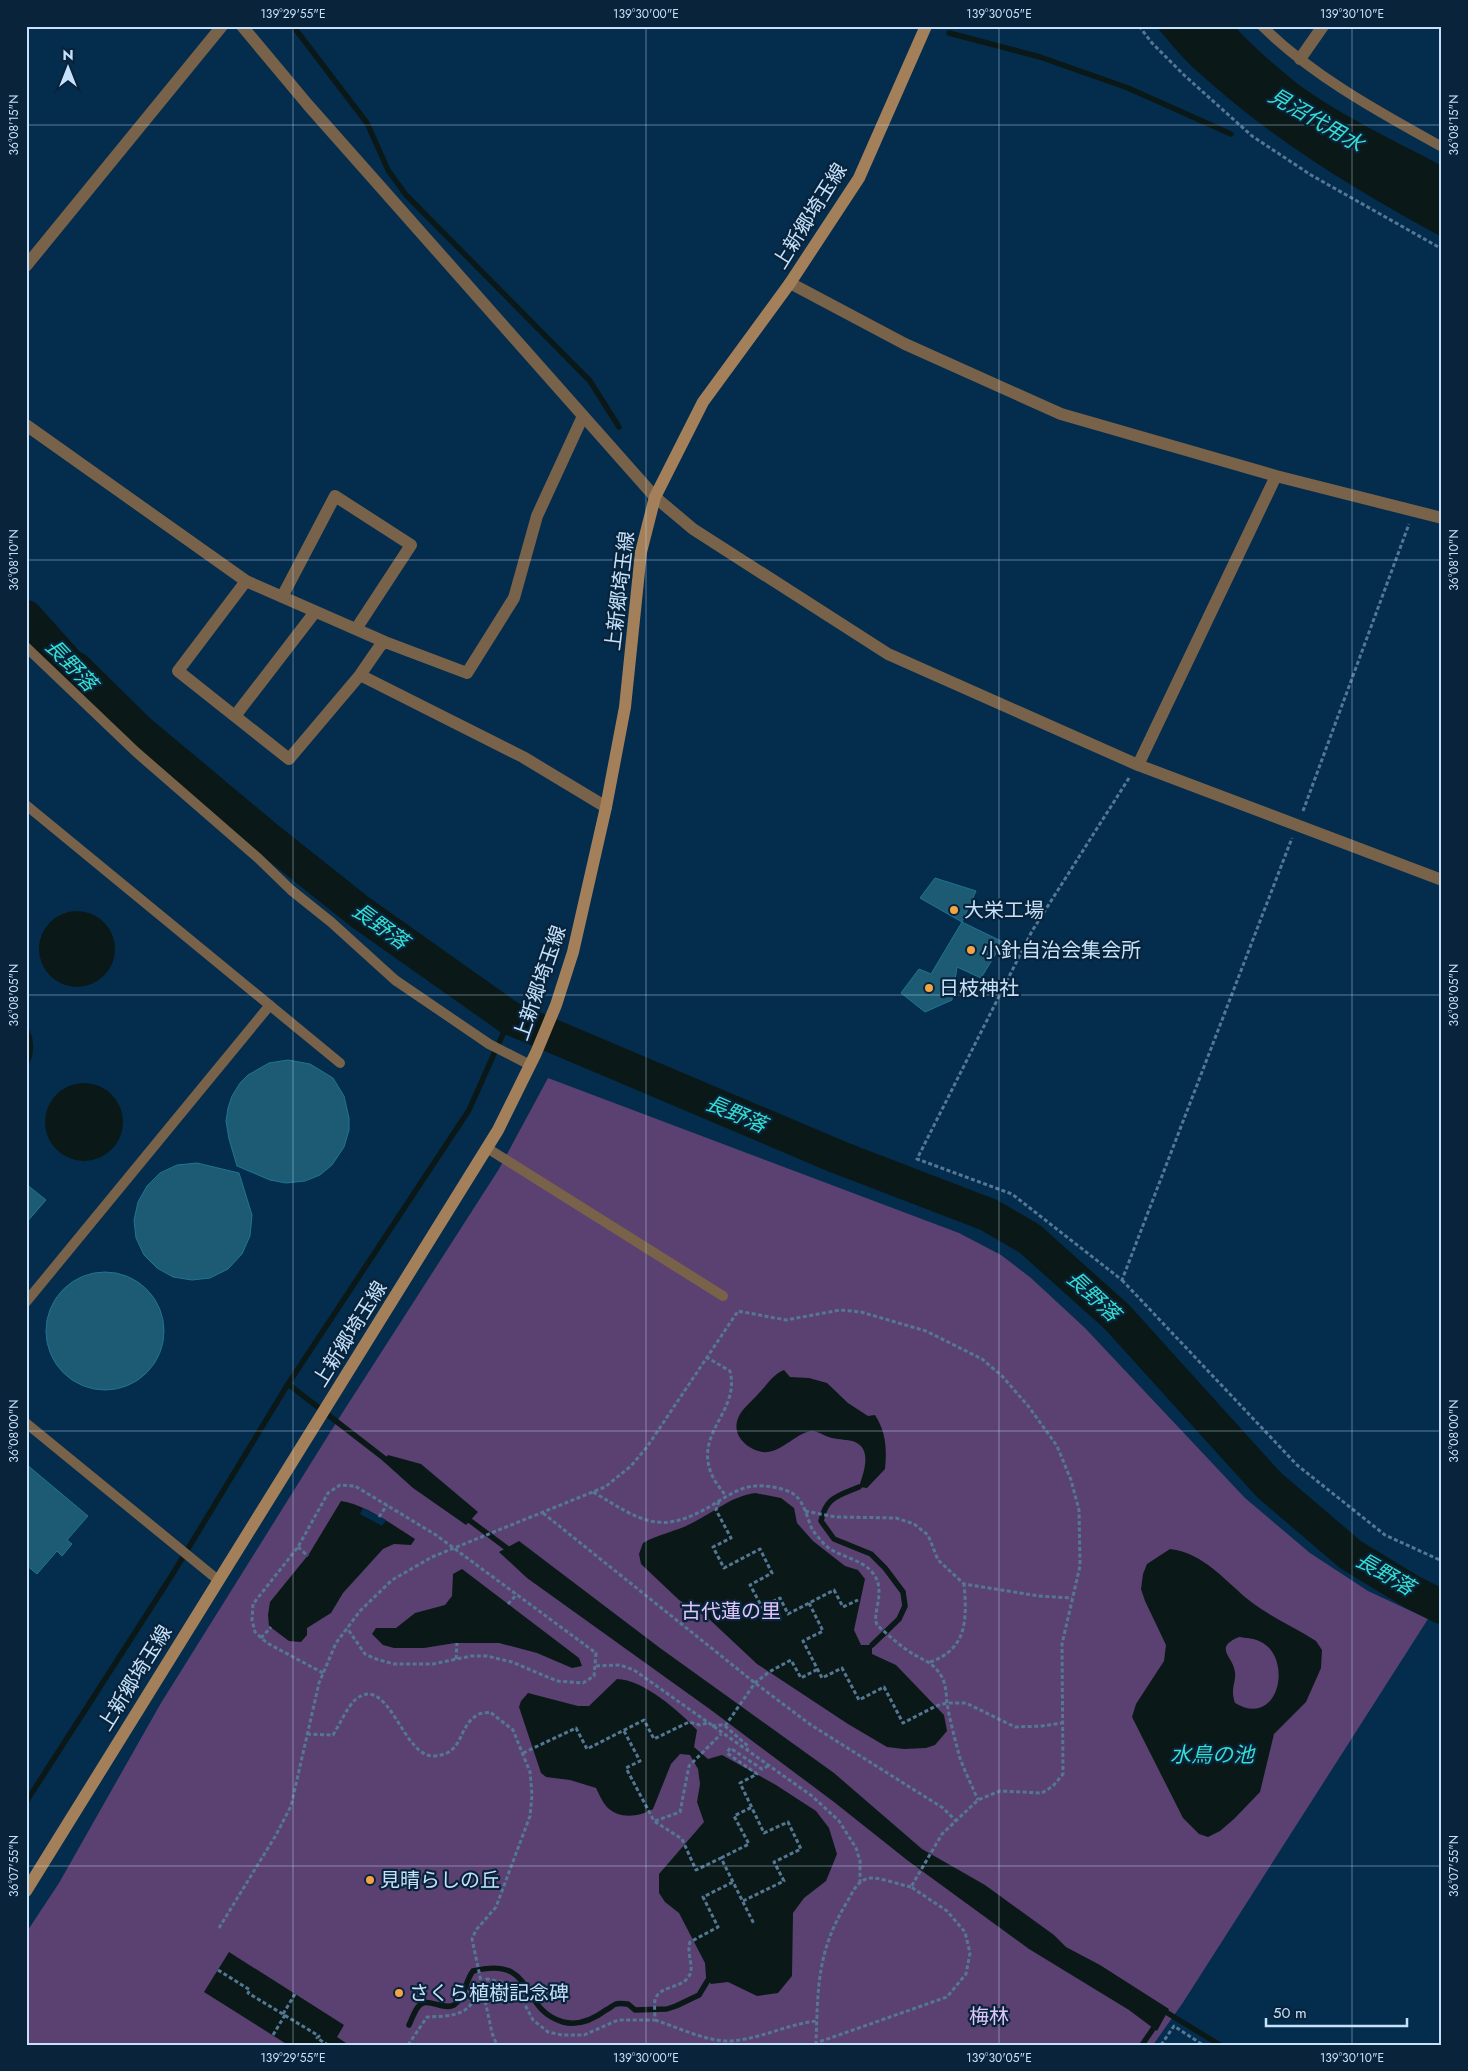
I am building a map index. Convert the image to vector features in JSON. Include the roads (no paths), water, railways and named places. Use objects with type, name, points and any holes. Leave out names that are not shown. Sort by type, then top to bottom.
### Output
[{"type":"main road","name":"上新郷埼玉線","points":[[26,1891],[498,1130],[536,1053],[556,1005],[573,952],[606,806],[625,707],[641,552],[655,497],[703,402],[790,283],[858,178],[926,26]]},
{"type":"street","points":[[26,266],[222,26]]},
{"type":"street","points":[[242,26],[308,105],[655,497],[693,529],[888,654],[1138,764],[1442,880]]},
{"type":"street","points":[[1300,59],[1323,26]]},
{"type":"street","points":[[790,283],[904,344],[1061,414],[1276,476],[1442,518]]},
{"type":"street","points":[[26,425],[246,580],[385,642],[468,673],[514,598],[537,516],[583,416]]},
{"type":"street","points":[[1138,764],[1276,476]]},
{"type":"street","points":[[282,596],[335,496],[411,545],[356,629]]},
{"type":"street","points":[[246,580],[178,671],[290,759],[385,642]]},
{"type":"street","points":[[234,716],[315,612]]},
{"type":"street","points":[[360,674],[523,757],[606,806]]},
{"type":"lane","points":[[1262,26],[1300,59],[1363,103],[1442,147]]},
{"type":"lane","points":[[26,646],[136,752],[258,858],[291,890],[367,953],[395,980],[489,1044],[530,1065]]},
{"type":"lane","points":[[26,805],[340,1063]]},
{"type":"lane","points":[[26,1302],[270,1005]]},
{"type":"lane","points":[[487,1148],[723,1296]]},
{"type":"lane","points":[[26,1423],[218,1580]]},
{"type":"water","name":"見沼代用水","points":[[1156,26],[1234,26],[1274,64],[1316,97],[1351,118],[1442,166],[1442,237],[1377,201],[1314,162],[1254,119],[1191,66]]},
{"type":"water","points":[[77,911],[91,914],[104,922],[112,935],[115,949],[112,963],[104,976],[91,984],[77,987],[63,984],[50,976],[42,963],[39,949],[42,935],[50,922],[63,914]]},
{"type":"water","points":[[26,1025],[33,1041],[33,1053],[26,1069]]},
{"type":"water","points":[[84,1083],[99,1086],[111,1095],[120,1107],[123,1122],[120,1137],[111,1149],[99,1158],[84,1161],[69,1158],[57,1149],[48,1137],[45,1122],[48,1107],[57,1095],[69,1086]]},
{"type":"water","points":[[784,1370],[790,1377],[809,1378],[827,1383],[848,1403],[868,1416],[875,1415],[879,1421],[885,1441],[885,1469],[867,1488],[859,1487],[865,1456],[861,1446],[855,1442],[832,1438],[811,1431],[801,1434],[780,1448],[762,1452],[750,1448],[741,1440],[737,1429],[739,1416],[773,1377]]},
{"type":"water","points":[[388,1455],[421,1464],[478,1512],[466,1525],[413,1488],[383,1461]]},
{"type":"water","points":[[755,1493],[781,1498],[794,1508],[797,1523],[813,1541],[845,1566],[858,1570],[865,1579],[854,1630],[861,1645],[872,1645],[872,1654],[896,1665],[944,1715],[947,1731],[935,1745],[926,1748],[904,1749],[887,1747],[848,1724],[757,1664],[709,1619],[679,1600],[641,1564],[639,1554],[643,1543],[688,1525],[739,1497]]},
{"type":"water","points":[[341,1501],[360,1506],[415,1539],[411,1545],[394,1544],[383,1549],[343,1593],[331,1613],[307,1628],[307,1635],[301,1642],[289,1641],[269,1626],[270,1602],[309,1554]]},
{"type":"water","points":[[519,1541],[660,1648],[834,1773],[922,1849],[985,1885],[1054,1935],[1066,1947],[1100,1965],[1169,2009],[1157,2031],[1129,2010],[1029,1949],[907,1860],[834,1802],[711,1710],[527,1578],[499,1552]]},
{"type":"water","name":"水鳥の池","points":[[1170,1549],[1193,1556],[1213,1569],[1258,1607],[1316,1641],[1322,1650],[1321,1668],[1306,1702],[1274,1734],[1260,1792],[1234,1819],[1220,1831],[1208,1837],[1199,1834],[1183,1818],[1132,1717],[1136,1704],[1164,1661],[1166,1645],[1141,1589],[1143,1574],[1147,1564]],"holes":[[[1239,1637],[1259,1641],[1270,1649],[1276,1660],[1279,1674],[1277,1687],[1272,1699],[1263,1707],[1250,1709],[1235,1703],[1233,1694],[1235,1672],[1226,1649],[1231,1641]]]},
{"type":"water","points":[[462,1569],[579,1658],[582,1666],[572,1668],[537,1653],[499,1643],[455,1643],[424,1648],[394,1648],[383,1645],[372,1634],[376,1628],[396,1628],[415,1613],[445,1605],[452,1596],[453,1574]]},
{"type":"water","points":[[617,1679],[627,1680],[649,1690],[681,1714],[697,1730],[694,1747],[708,1759],[722,1755],[776,1785],[816,1811],[829,1828],[837,1854],[826,1881],[804,1898],[793,1913],[792,1976],[778,1993],[757,1996],[728,1982],[711,1984],[706,1977],[705,1963],[679,1913],[665,1902],[659,1893],[659,1874],[704,1822],[697,1802],[700,1784],[698,1769],[690,1755],[680,1754],[671,1764],[653,1809],[629,1816],[617,1814],[606,1806],[596,1788],[570,1780],[546,1777],[541,1773],[519,1707],[521,1701],[528,1693],[578,1706],[589,1706]]},
{"type":"water","points":[[229,1952],[344,2025],[337,2037],[349,2045],[288,2045],[204,1992]]},
{"type":"waterway","points":[[293,26],[367,123],[388,170],[406,195],[590,381],[619,427]]},
{"type":"waterway","points":[[949,33],[1040,57],[1128,88],[1231,134]]},
{"type":"waterway","name":"長野落","points":[[26,617],[69,665],[76,669],[140,732],[267,838],[360,912],[510,1018],[838,1157],[989,1215],[1030,1239],[1117,1317],[1269,1485],[1351,1555],[1412,1592],[1442,1607]]},
{"type":"waterway","points":[[26,1802],[172,1575],[288,1384],[469,1110],[510,1018]]},
{"type":"waterway","points":[[288,1384],[389,1462]]},
{"type":"waterway","points":[[859,1487],[834,1498],[826,1507],[821,1521],[834,1539],[871,1554],[885,1568],[903,1592],[905,1606],[899,1619],[872,1645]]},
{"type":"waterway","points":[[465,1517],[512,1552]]},
{"type":"waterway","points":[[409,2025],[415,2011],[425,2002],[444,2006],[454,2005],[458,2002],[473,1971],[493,1968],[508,1970],[518,1977],[539,2006],[549,2015],[569,2023],[591,2019],[618,2004],[628,2004],[635,2010],[667,2009],[699,1995],[708,1980]]},
{"type":"waterway","points":[[1161,2009],[1220,2045]]},
{"type":"waterway","points":[[1142,2045],[1157,2023]]},
{"type":"place","name":"大栄工場","points":[[954,910]]},
{"type":"place","name":"小針自治会集会所","points":[[971,950]]},
{"type":"place","name":"日枝神社","points":[[929,988]]},
{"type":"place","name":"見晴らしの丘","points":[[370,1880]]},
{"type":"place","name":"さくら植樹記念碑","points":[[399,1993]]},
{"type":"park label","name":"古代蓮の里","points":[[731,1611]]},
{"type":"park label","name":"梅林","points":[[989,2016]]}]
